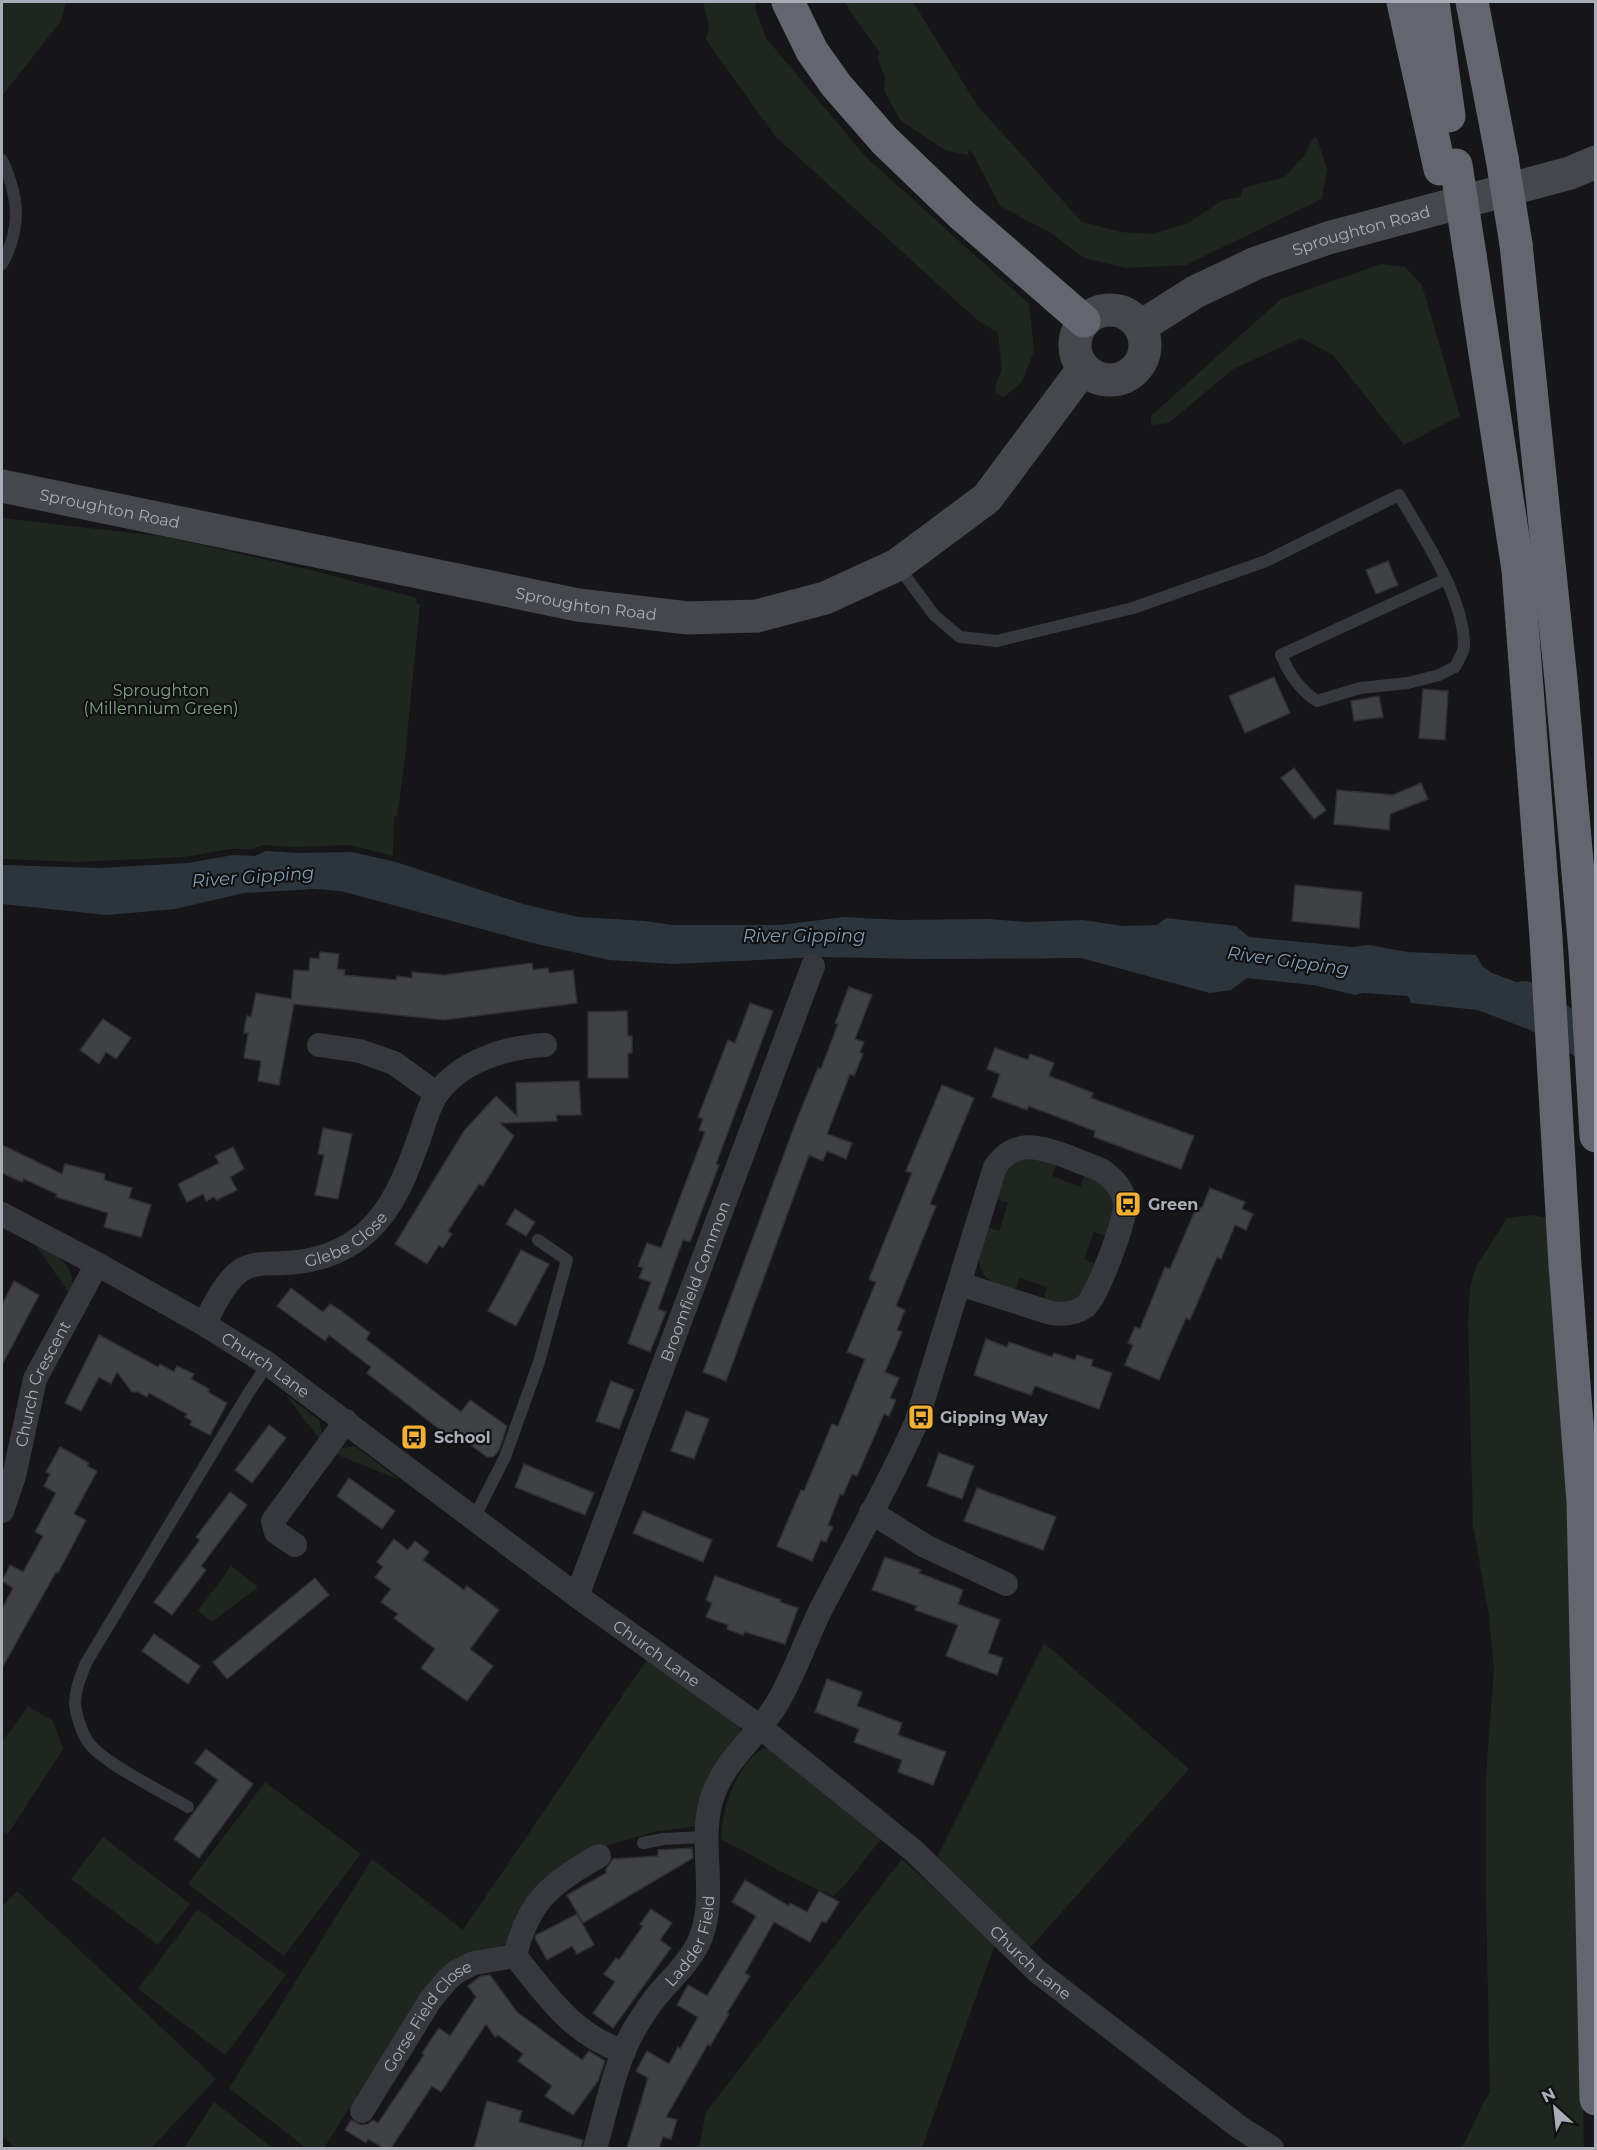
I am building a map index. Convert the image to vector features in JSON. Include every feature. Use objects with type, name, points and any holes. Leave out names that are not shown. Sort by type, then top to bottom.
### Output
[{"type":"highway","points":[[788,2],[812,51],[836,85],[884,140],[962,215],[1084,321]]},
{"type":"highway","points":[[1403,2],[1448,167]]},
{"type":"highway","points":[[1433,2],[1448,167],[1518,570],[1546,937],[1565,1266],[1583,1502],[1596,2099]]},
{"type":"highway","points":[[1472,2],[1516,244],[1561,680],[1585,952],[1596,1136]]},
{"type":"highway","points":[[1493,2],[1512,120],[1502,158]]},
{"type":"street","name":"Sproughton Road","points":[[1140,327],[1195,292],[1256,263],[1328,238],[1570,173],[1596,162]]},
{"type":"street","points":[[1111,310],[1130,316],[1140,327],[1145,342],[1145,353],[1134,372],[1113,381],[1101,380],[1091,376],[1083,369],[1074,350],[1078,329],[1084,321],[1092,315],[1111,310]]},
{"type":"street","name":"Sproughton Road","points":[[2,486],[578,605],[688,618],[757,616],[825,598],[897,565],[987,498],[1083,369]]},
{"type":"street","name":"Broomfield Common","points":[[577,1596],[813,966]]},
{"type":"street","points":[[319,1045],[360,1051],[394,1063],[437,1094]]},
{"type":"street","name":"Glebe Close","points":[[204,1324],[226,1286],[243,1269],[253,1265],[304,1262],[321,1258],[337,1252],[367,1232],[391,1203],[402,1183],[437,1094],[458,1074],[483,1059],[508,1050],[545,1045]]},
{"type":"street","points":[[760,1727],[793,1674],[820,1611],[900,1459],[916,1423],[995,1167],[1008,1154],[1025,1147],[1042,1148],[1101,1170],[1114,1180],[1125,1203],[1122,1223],[1095,1293],[1087,1305],[1064,1314],[1051,1313],[960,1284]]},
{"type":"street","name":"Church Lane","points":[[2,1214],[204,1324],[268,1364],[346,1421],[577,1596],[760,1727],[914,1851],[1037,1971],[1211,2105],[1272,2148]]},
{"type":"street","name":"Church Crescent","points":[[2,1511],[14,1476],[35,1379],[97,1264]]},
{"type":"street","points":[[295,1545],[276,1532],[273,1521],[346,1421]]},
{"type":"street","points":[[871,1512],[925,1546],[1006,1584]]},
{"type":"street","name":"Ladder Field","points":[[595,2148],[624,2052],[634,2030],[649,2006],[688,1960],[702,1933],[708,1879],[705,1837],[708,1815],[717,1785],[730,1764],[760,1727]]},
{"type":"street","points":[[598,1856],[561,1880],[537,1902],[524,1926],[515,1956],[573,2025],[596,2040],[624,2052]]},
{"type":"street","name":"Gorse Field Close","points":[[362,2111],[430,1999],[447,1979],[474,1963],[515,1956]]},
{"type":"lane","points":[[2,160],[8,173],[17,209],[14,236],[2,264]]},
{"type":"lane","points":[[897,565],[934,615],[960,637],[997,641],[1133,608],[1255,565],[1399,495],[1446,579],[1456,605],[1464,648],[1455,667],[1439,675],[1360,688],[1317,701],[1305,693],[1287,671],[1281,655],[1446,579]]},
{"type":"lane","points":[[474,1518],[506,1457],[539,1362],[567,1260],[538,1240]]},
{"type":"lane","points":[[188,1806],[105,1758],[89,1743],[75,1705],[78,1686],[86,1663],[268,1364]]},
{"type":"lane","points":[[643,1843],[663,1839],[705,1837]]},
{"type":"green space","points":[[2,2],[66,2],[61,21],[2,96]]},
{"type":"green space","points":[[703,2],[755,2],[766,38],[865,156],[1029,304],[1034,351],[1022,382],[1004,397],[996,394],[995,386],[1002,370],[998,333],[976,319],[776,137],[706,40],[709,26]]},
{"type":"green space","points":[[844,2],[913,2],[977,105],[1082,222],[1121,232],[1153,234],[1188,223],[1223,200],[1240,197],[1243,188],[1285,177],[1304,156],[1313,138],[1317,138],[1327,169],[1322,199],[1186,265],[1126,268],[1084,258],[1051,233],[1000,206],[972,152],[968,151],[968,155],[945,150],[900,120],[884,90],[885,77],[877,57],[880,53]]},
{"type":"green space","points":[[1381,264],[1405,267],[1422,285],[1460,416],[1404,445],[1333,355],[1301,338],[1233,369],[1169,423],[1151,425],[1151,416],[1281,299]]},
{"type":"green space","name":"Sproughton (Millennium Green)","points":[[2,518],[167,537],[307,569],[417,598],[416,603],[420,604],[404,767],[397,817],[394,816],[393,856],[349,845],[295,847],[263,845],[252,849],[230,849],[185,857],[76,862],[2,859]]},
{"type":"green space","points":[[1022,1157],[1058,1161],[1052,1176],[1080,1187],[1086,1173],[1095,1177],[1115,1198],[1109,1237],[1094,1232],[1084,1259],[1098,1265],[1077,1304],[1043,1302],[1047,1287],[1020,1278],[1014,1293],[991,1281],[984,1275],[981,1268],[979,1261],[984,1226],[999,1231],[1008,1203],[993,1198],[1000,1177]]},
{"type":"green space","points":[[1532,1215],[1551,1219],[1561,1369],[1573,1645],[1584,2148],[1462,2148],[1490,2093],[1486,1776],[1494,1669],[1489,1616],[1473,1525],[1468,1322],[1470,1287],[1476,1267],[1507,1218]]},
{"type":"green space","points":[[33,1241],[56,1255],[68,1268],[72,1284],[69,1293]]},
{"type":"green space","points":[[285,1394],[319,1420],[321,1441]]},
{"type":"green space","points":[[355,1446],[400,1480],[333,1453],[342,1448]]},
{"type":"green space","points":[[231,1566],[258,1587],[212,1622],[198,1611]]},
{"type":"green space","points":[[1044,1643],[1189,1769],[1029,1949],[936,1859]]},
{"type":"green space","points":[[648,1658],[740,1728],[741,1732],[699,1824],[693,1827],[657,1831],[599,1848],[514,1932],[506,1943],[419,1999],[324,2148],[306,2148],[229,2088],[372,1859],[463,1930]]},
{"type":"green space","points":[[28,1706],[53,1721],[63,1749],[8,1834],[2,1831],[2,1742]]},
{"type":"green space","points":[[767,1748],[773,1750],[884,1835],[845,1885],[833,1896],[797,1880],[721,1839],[726,1807],[733,1786],[752,1757]]},
{"type":"green space","points":[[265,1782],[361,1854],[284,1956],[188,1884]]},
{"type":"green space","points":[[103,1837],[190,1904],[158,1945],[71,1879]]},
{"type":"green space","points":[[902,1859],[995,1944],[922,2148],[699,2148],[706,2112]]},
{"type":"green space","points":[[17,1891],[216,2079],[151,2148],[15,2148],[2,2136],[2,1907]]},
{"type":"green space","points":[[198,1909],[286,1975],[225,2055],[138,1989]]},
{"type":"green space","points":[[214,2102],[270,2146],[281,2148],[184,2148]]},
{"type":"water","points":[[266,851],[352,852],[396,862],[523,904],[578,917],[672,925],[780,925],[844,917],[900,920],[989,919],[1029,922],[1083,920],[1123,926],[1157,925],[1166,918],[1236,926],[1249,937],[1353,947],[1368,945],[1408,952],[1476,955],[1483,967],[1492,973],[1519,983],[1537,995],[1540,1036],[1478,1010],[1411,1003],[1408,996],[1363,993],[1355,995],[1313,985],[1247,978],[1231,990],[1210,993],[1081,958],[820,957],[674,964],[609,960],[537,944],[341,891],[314,889],[244,893],[175,909],[107,915],[2,904],[2,865],[100,868],[188,863],[233,855],[255,856]]},
{"type":"building","points":[[1388,561],[1398,585],[1376,594],[1366,570]]},
{"type":"building","points":[[1274,677],[1290,713],[1245,733],[1229,696]]},
{"type":"building","points":[[1423,689],[1448,691],[1445,740],[1419,738]]},
{"type":"building","points":[[1379,696],[1383,717],[1354,721],[1351,701]]},
{"type":"building","points":[[1294,768],[1326,810],[1314,819],[1281,778]]},
{"type":"building","points":[[1421,783],[1428,799],[1390,814],[1389,830],[1334,824],[1337,790],[1393,795]]},
{"type":"building","points":[[1295,885],[1362,892],[1359,928],[1292,921]]},
{"type":"building","points":[[320,952],[339,954],[337,969],[345,970],[344,975],[396,980],[397,976],[412,978],[412,972],[444,975],[532,963],[533,970],[548,968],[549,973],[573,970],[577,1003],[444,1020],[294,1004],[279,1085],[258,1081],[261,1061],[244,1058],[248,1033],[244,1033],[245,1024],[247,1016],[251,1017],[256,993],[291,999],[294,970],[309,971],[310,958],[319,959]]},
{"type":"building","points":[[849,987],[872,995],[855,1039],[864,1042],[860,1052],[863,1054],[854,1076],[850,1074],[827,1134],[852,1143],[846,1159],[827,1151],[823,1161],[809,1155],[726,1381],[703,1372],[796,1122],[818,1068],[821,1069]]},
{"type":"building","points":[[750,1003],[773,1011],[716,1164],[719,1165],[690,1242],[683,1240],[658,1309],[666,1312],[650,1352],[628,1343],[651,1282],[639,1278],[643,1268],[638,1266],[647,1243],[661,1248],[705,1132],[699,1130],[703,1119],[698,1117],[728,1040],[735,1043]]},
{"type":"building","points":[[627,1011],[628,1036],[632,1036],[632,1053],[628,1053],[628,1078],[588,1078],[588,1012]]},
{"type":"building","points":[[103,1019],[131,1038],[116,1059],[106,1052],[99,1064],[80,1050]]},
{"type":"building","points":[[995,1048],[1028,1060],[1030,1054],[1054,1063],[1049,1076],[1093,1093],[1091,1098],[1194,1136],[1181,1169],[1094,1137],[1095,1131],[1029,1106],[1027,1110],[992,1097],[1000,1074],[987,1069]]},
{"type":"building","points":[[579,1081],[581,1115],[556,1115],[557,1121],[500,1123],[514,1136],[483,1186],[479,1184],[448,1231],[452,1234],[443,1248],[439,1245],[427,1264],[395,1244],[464,1131],[496,1096],[517,1116],[516,1083]]},
{"type":"building","points":[[942,1085],[974,1098],[930,1204],[936,1206],[896,1306],[905,1310],[897,1330],[902,1332],[885,1372],[899,1378],[890,1398],[896,1400],[889,1416],[884,1414],[857,1476],[852,1474],[843,1495],[840,1494],[828,1525],[833,1527],[826,1542],[821,1540],[812,1561],[777,1546],[801,1490],[804,1491],[832,1424],[838,1426],[865,1359],[847,1352],[876,1282],[869,1279],[912,1173],[906,1171]]},
{"type":"building","points":[[323,1128],[352,1134],[338,1199],[315,1195],[324,1155],[318,1154]]},
{"type":"building","points":[[2,1145],[62,1174],[65,1164],[105,1174],[104,1180],[132,1188],[129,1198],[151,1205],[141,1237],[104,1227],[108,1213],[56,1197],[57,1194],[24,1179],[22,1182],[2,1173]]},
{"type":"building","points":[[233,1147],[244,1169],[230,1177],[237,1190],[217,1200],[214,1197],[206,1201],[203,1194],[187,1202],[178,1184],[219,1163],[215,1156]]},
{"type":"building","points":[[1210,1188],[1245,1202],[1242,1209],[1253,1214],[1246,1230],[1235,1225],[1221,1259],[1217,1257],[1190,1320],[1186,1318],[1159,1380],[1125,1365],[1133,1345],[1128,1343],[1135,1327],[1140,1329],[1165,1267],[1170,1269],[1197,1206],[1202,1208]]},
{"type":"building","points":[[515,1209],[535,1222],[526,1236],[506,1224]]},
{"type":"building","points":[[521,1250],[549,1264],[516,1326],[488,1311]]},
{"type":"building","points":[[14,1281],[39,1295],[2,1365],[2,1305]]},
{"type":"building","points":[[291,1288],[323,1312],[330,1304],[340,1310],[370,1333],[366,1339],[461,1412],[470,1400],[507,1426],[499,1450],[493,1457],[487,1457],[460,1437],[456,1442],[367,1373],[371,1367],[329,1335],[325,1341],[277,1306]]},
{"type":"building","points":[[99,1335],[158,1367],[160,1364],[174,1372],[177,1366],[194,1374],[191,1379],[227,1403],[210,1435],[190,1425],[192,1421],[185,1417],[187,1414],[149,1393],[147,1397],[138,1392],[132,1392],[117,1372],[111,1384],[99,1377],[81,1411],[65,1403]]},
{"type":"building","points":[[986,1339],[1007,1347],[1009,1342],[1052,1357],[1054,1353],[1075,1360],[1077,1355],[1093,1360],[1091,1366],[1112,1373],[1099,1409],[1035,1386],[1031,1395],[974,1375]]},
{"type":"building","points":[[611,1381],[634,1390],[619,1429],[596,1421]]},
{"type":"building","points":[[686,1411],[709,1419],[694,1459],[671,1451]]},
{"type":"building","points":[[269,1425],[286,1438],[252,1483],[235,1470]]},
{"type":"building","points":[[60,1447],[89,1463],[87,1466],[97,1471],[74,1514],[86,1520],[58,1573],[56,1572],[2,1668],[2,1609],[13,1588],[2,1581],[10,1565],[23,1572],[43,1536],[35,1532],[56,1493],[44,1486],[50,1474],[46,1472]]},
{"type":"building","points":[[939,1453],[974,1466],[962,1499],[927,1486]]},
{"type":"building","points":[[524,1464],[594,1493],[585,1515],[515,1487]]},
{"type":"building","points":[[349,1478],[395,1511],[382,1529],[337,1496]]},
{"type":"building","points":[[977,1488],[1056,1517],[1043,1550],[964,1521]]},
{"type":"building","points":[[230,1492],[247,1505],[201,1566],[206,1570],[172,1615],[154,1602],[200,1540],[196,1537]]},
{"type":"building","points":[[643,1511],[712,1540],[703,1562],[633,1533]]},
{"type":"building","points":[[394,1539],[408,1550],[415,1541],[429,1552],[423,1560],[464,1590],[467,1586],[499,1610],[470,1649],[493,1666],[467,1701],[421,1668],[435,1649],[394,1618],[398,1614],[381,1602],[391,1589],[375,1577],[383,1567],[377,1562]]},
{"type":"building","points":[[885,1557],[921,1570],[919,1573],[963,1590],[958,1604],[1000,1620],[988,1653],[1003,1658],[997,1675],[946,1656],[958,1625],[915,1610],[917,1606],[872,1590]]},
{"type":"building","points":[[715,1576],[798,1608],[785,1644],[745,1632],[743,1635],[727,1629],[728,1625],[706,1617],[712,1603],[706,1600]]},
{"type":"building","points":[[315,1578],[329,1595],[227,1679],[213,1662]]},
{"type":"building","points":[[154,1634],[200,1666],[188,1684],[142,1651]]},
{"type":"building","points":[[827,1679],[862,1692],[857,1706],[902,1723],[898,1735],[946,1752],[933,1785],[898,1772],[902,1760],[854,1742],[859,1729],[815,1712]]},
{"type":"building","points":[[206,1749],[253,1784],[199,1858],[174,1839],[218,1780],[195,1763]]},
{"type":"building","points":[[692,1848],[693,1858],[583,1923],[567,1895],[606,1873],[613,1859],[658,1856],[658,1850]]},
{"type":"building","points":[[745,1880],[789,1906],[790,1903],[807,1912],[819,1891],[839,1902],[826,1923],[822,1921],[810,1942],[774,1922],[745,1973],[750,1976],[727,2013],[729,2014],[710,2046],[708,2044],[666,2117],[677,2120],[671,2139],[663,2137],[659,2148],[627,2148],[648,2078],[636,2071],[647,2051],[669,2064],[698,2017],[677,2005],[688,1985],[707,1996],[756,1916],[732,1902]]},
{"type":"building","points":[[651,1909],[672,1923],[660,1940],[671,1948],[613,2028],[593,2013],[615,1982],[604,1974],[616,1958],[619,1960],[643,1926],[640,1924]]},
{"type":"building","points":[[577,1914],[594,1945],[577,1954],[572,1946],[547,1960],[535,1938],[536,1935]]},
{"type":"building","points":[[490,1975],[517,2012],[582,2060],[589,2051],[605,2061],[598,2081],[573,2115],[545,2096],[552,2086],[518,2061],[523,2054],[498,2035],[495,2037],[486,2024],[441,2092],[432,2086],[391,2148],[384,2148],[368,2139],[366,2143],[345,2130],[351,2120],[361,2125],[373,2120],[378,2123],[424,2055],[422,2053],[439,2028],[450,2036],[476,1997],[468,1986],[481,1976]]},
{"type":"building","points":[[487,2101],[522,2111],[519,2122],[583,2140],[581,2148],[474,2148]]},
{"type":"waterway","name":"River Gipping","points":[[1525,1000],[1596,1048]]},
{"type":"place","name":"Green","points":[[1128,1204]]},
{"type":"place","name":"Gipping Way","points":[[921,1417]]},
{"type":"place","name":"School","points":[[414,1437]]}]
